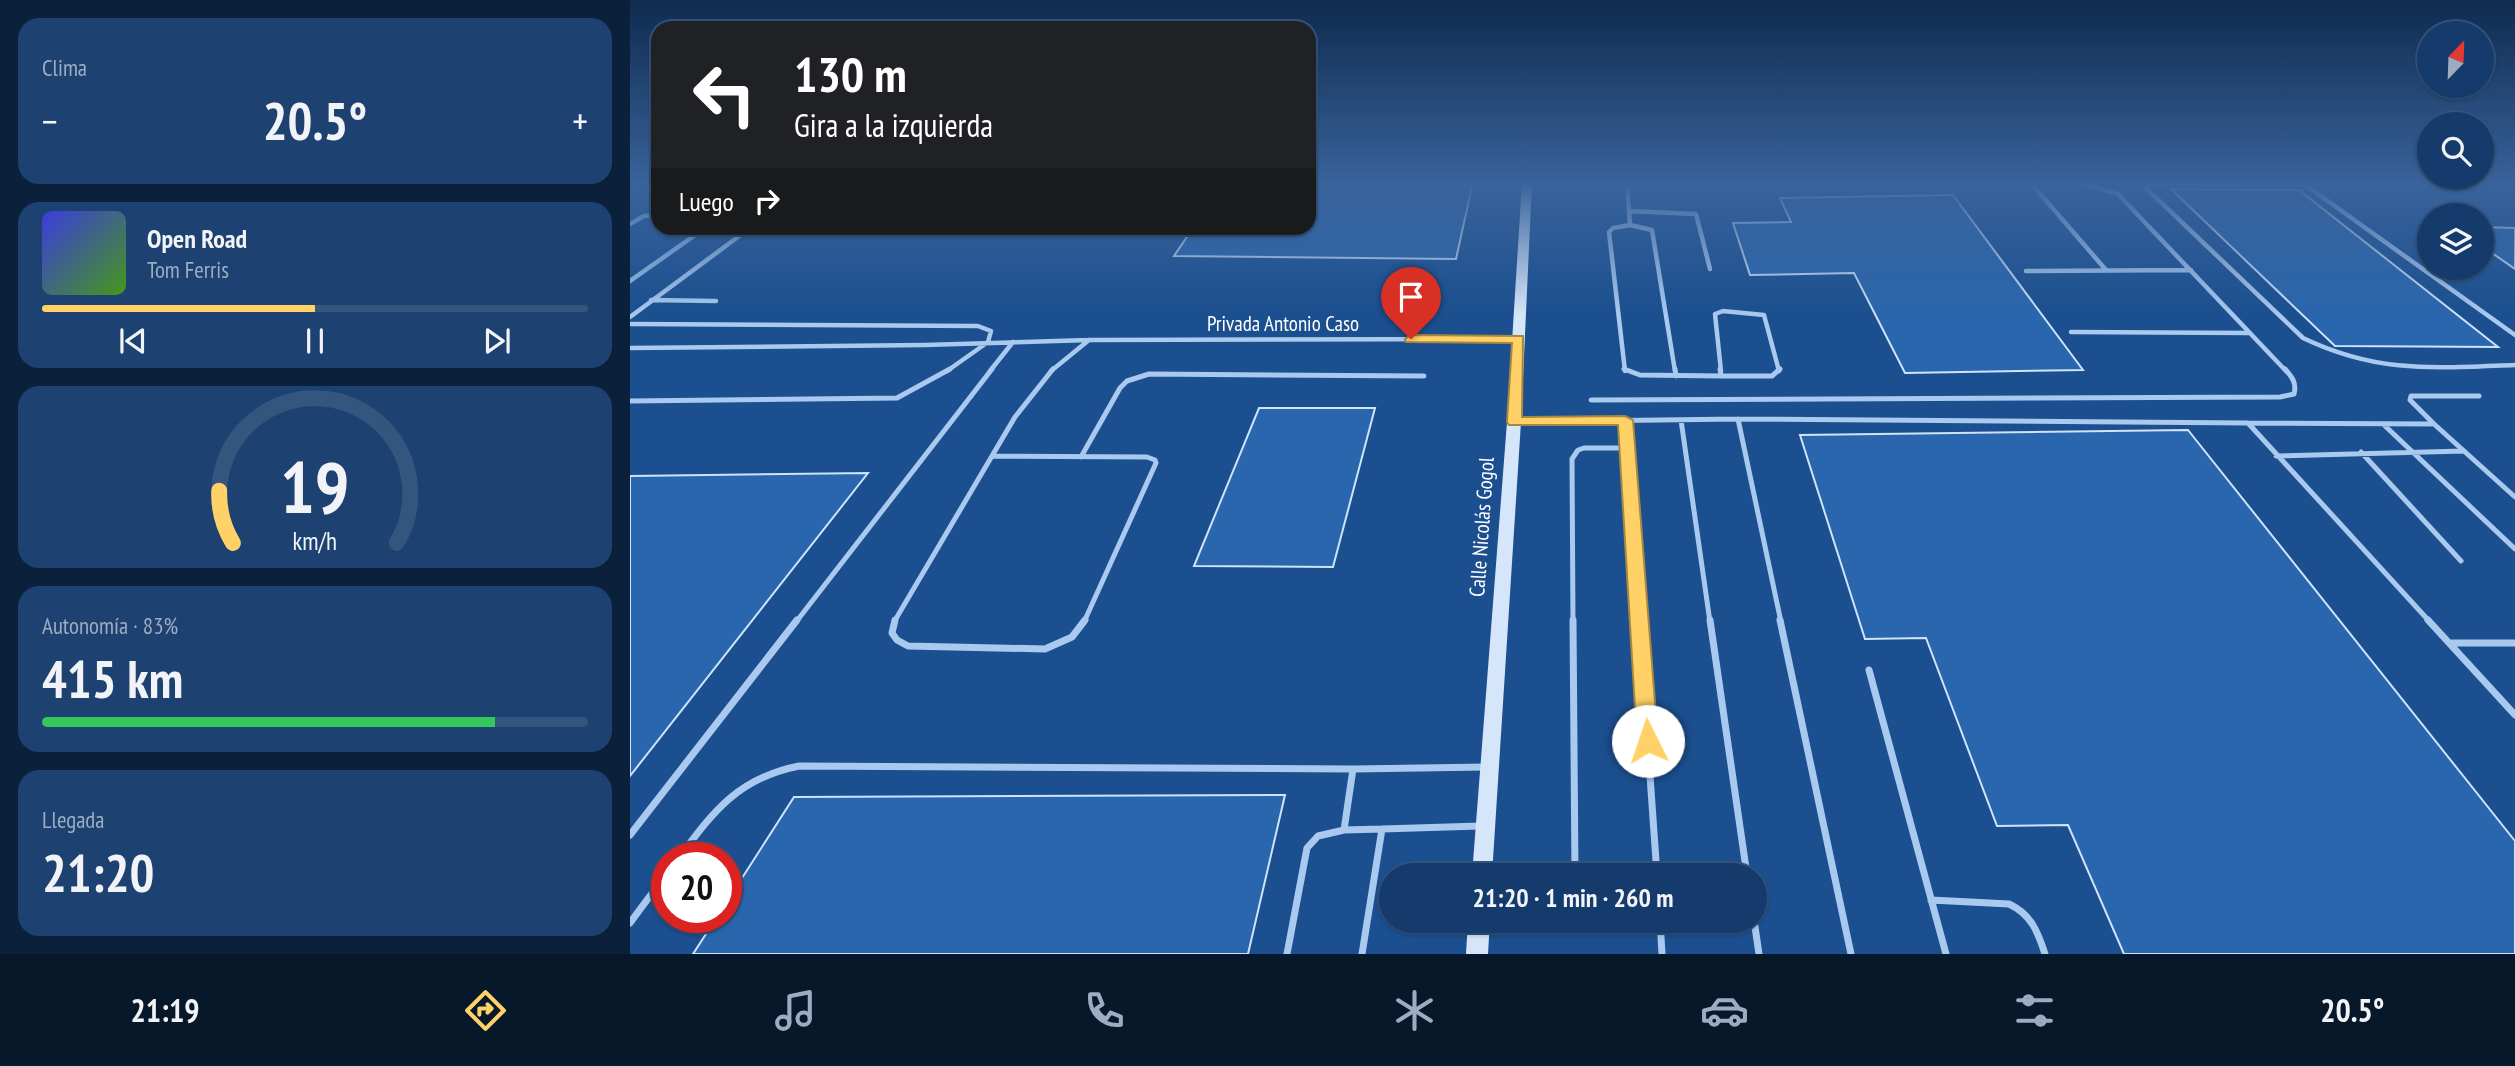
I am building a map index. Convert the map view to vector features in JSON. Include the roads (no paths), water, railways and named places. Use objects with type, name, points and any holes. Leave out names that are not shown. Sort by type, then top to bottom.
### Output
[{"type":"street","name":"Calle Nicolás Gogol","points":[[1483,863],[1514,422],[1524,227]]},
{"type":"street","points":[[1477,954],[1478,933]]},
{"type":"lane","points":[[1621,227],[1609,232],[1623,368],[1631,375],[1676,376],[1721,376],[1772,376],[1779,372],[1764,316],[1723,311],[1715,314],[1721,376]]},
{"type":"lane","points":[[1637,227],[1653,230],[1676,376]]},
{"type":"lane","points":[[1699,227],[1710,269]]},
{"type":"lane","points":[[2068,227],[2106,271]]},
{"type":"lane","points":[[1591,400],[2280,397],[2294,394],[2296,387],[2292,378],[2149,227]]},
{"type":"lane","points":[[2187,227],[2303,338],[2319,347],[2357,362],[2383,367],[2515,365]]},
{"type":"lane","points":[[2363,227],[2515,335]]},
{"type":"lane","points":[[630,317],[740,235]]},
{"type":"lane","points":[[2026,271],[2191,270]]},
{"type":"lane","points":[[651,300],[716,302]]},
{"type":"lane","points":[[630,324],[978,326],[991,331],[988,342],[953,368],[897,398],[630,401]]},
{"type":"lane","points":[[2071,332],[2250,333]]},
{"type":"lane","name":"Privada Antonio Caso","points":[[630,348],[925,345],[1089,340],[1518,339]]},
{"type":"lane","points":[[993,456],[1147,457],[1156,463],[1083,624],[1072,637],[1045,649],[908,646],[897,640],[892,633],[894,621],[993,456],[1034,390],[1054,368],[1089,340]]},
{"type":"lane","points":[[630,835],[1013,342]]},
{"type":"lane","points":[[1081,457],[1120,388],[1137,377],[1149,374],[1424,376]]},
{"type":"lane","points":[[2479,396],[2410,396],[2410,400],[2515,497]]},
{"type":"lane","points":[[1514,422],[1738,419],[2434,424]]},
{"type":"lane","points":[[1738,419],[1851,954]]},
{"type":"lane","points":[[1625,420],[1656,863]]},
{"type":"lane","points":[[1681,420],[1745,863]]},
{"type":"lane","points":[[2248,423],[2515,715]]},
{"type":"lane","points":[[2383,424],[2515,550]]},
{"type":"lane","points":[[1575,863],[1572,459],[1578,450],[1584,448],[1627,448]]},
{"type":"lane","points":[[2276,456],[2464,451]]},
{"type":"lane","points":[[2361,452],[2461,561]]},
{"type":"lane","points":[[2451,643],[2515,643]]},
{"type":"lane","points":[[1869,670],[1946,954]]},
{"type":"lane","points":[[690,842],[711,813],[751,780],[776,769],[799,766],[1353,769],[1490,767]]},
{"type":"lane","points":[[1344,830],[1353,769]]},
{"type":"lane","points":[[1287,954],[1307,848],[1312,839],[1321,833],[1486,825]]},
{"type":"lane","points":[[1362,954],[1382,829]]},
{"type":"lane","points":[[630,923],[651,895]]},
{"type":"lane","points":[[1931,900],[2018,907],[2034,923],[2045,954]]},
{"type":"lane","points":[[1661,933],[1662,954]]},
{"type":"lane","points":[[1756,933],[1759,954]]},
{"type":"waterway","points":[[630,281],[695,235]]}]
